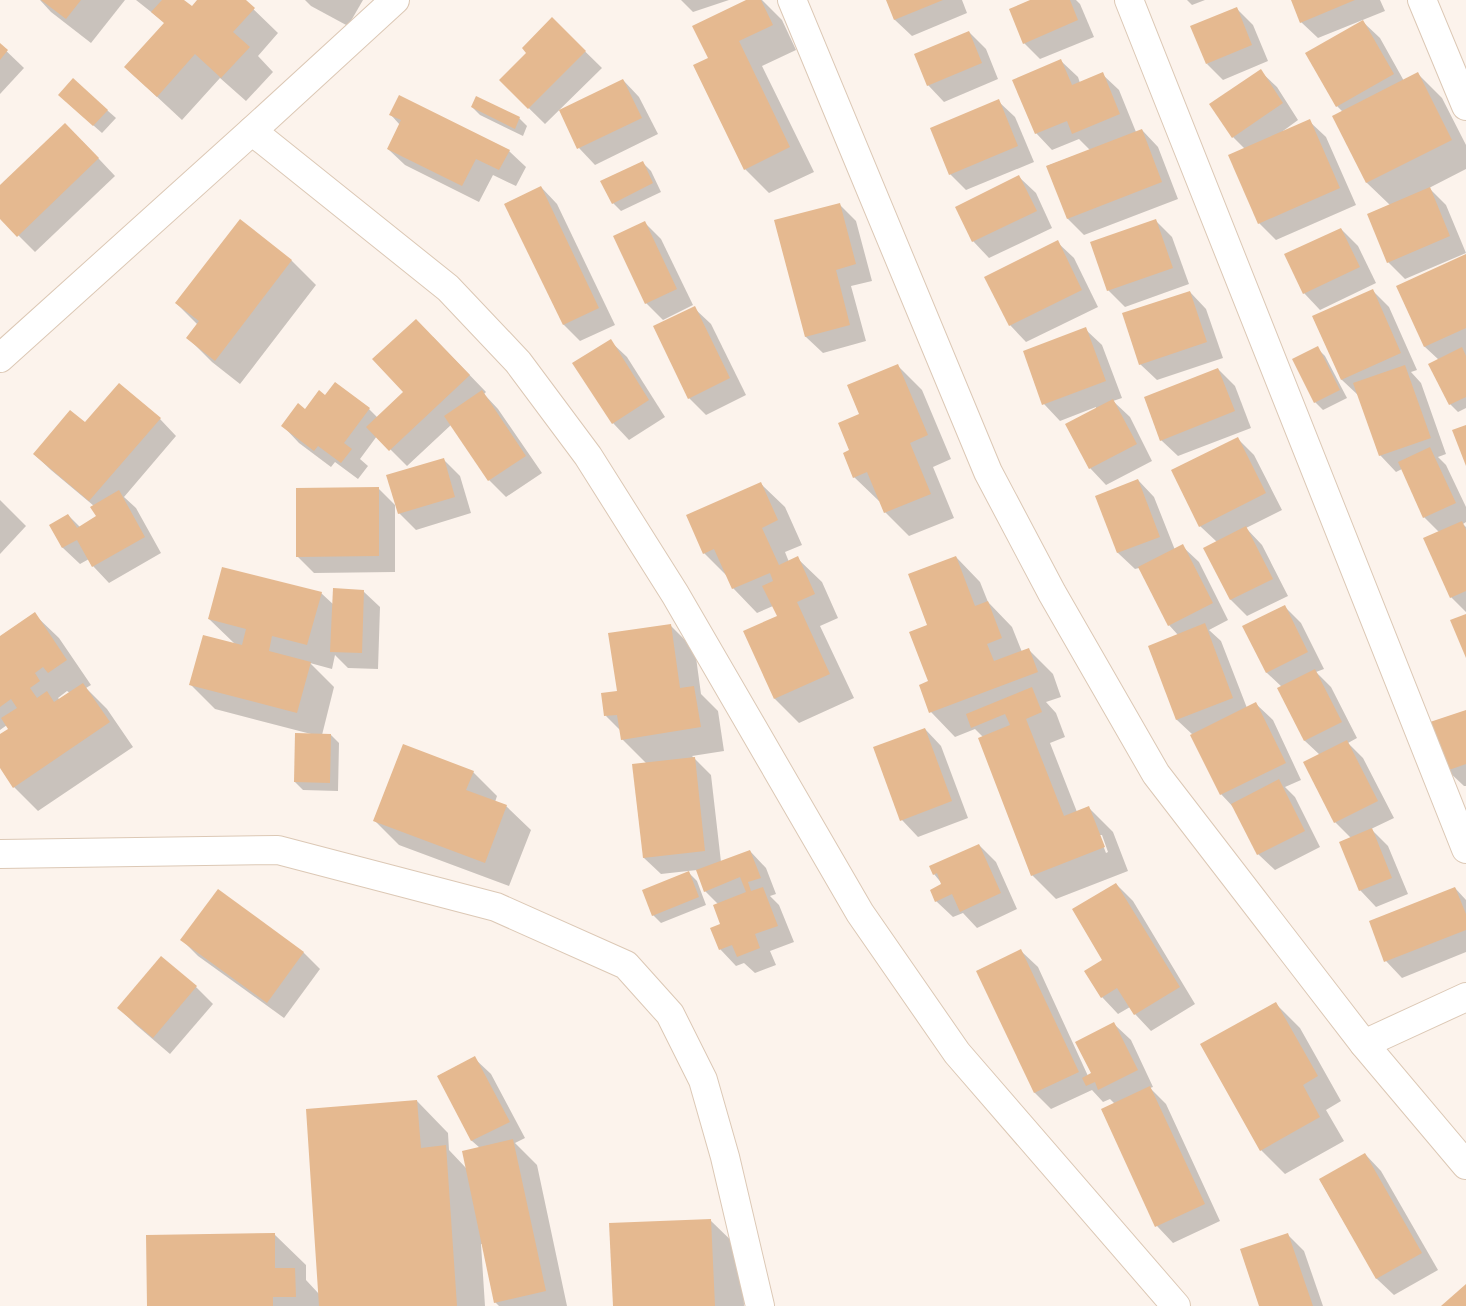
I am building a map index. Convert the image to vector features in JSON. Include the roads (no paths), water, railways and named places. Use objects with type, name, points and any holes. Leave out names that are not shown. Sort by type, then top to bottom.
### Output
[{"type":"street","points":[[0,358],[395,0]]},
{"type":"street","points":[[792,0],[988,472],[1052,593],[1156,774],[1364,1044],[1466,1165]]},
{"type":"street","points":[[1128,0],[1466,850]]},
{"type":"street","points":[[1422,0],[1466,106]]},
{"type":"street","points":[[252,131],[448,288],[518,362],[588,456],[675,594],[860,913],[957,1053],[1176,1306]]},
{"type":"street","points":[[0,854],[278,850],[496,907],[626,965],[670,1014],[703,1080],[725,1157],[760,1306]]},
{"type":"street","points":[[1364,1044],[1466,998]]}]
